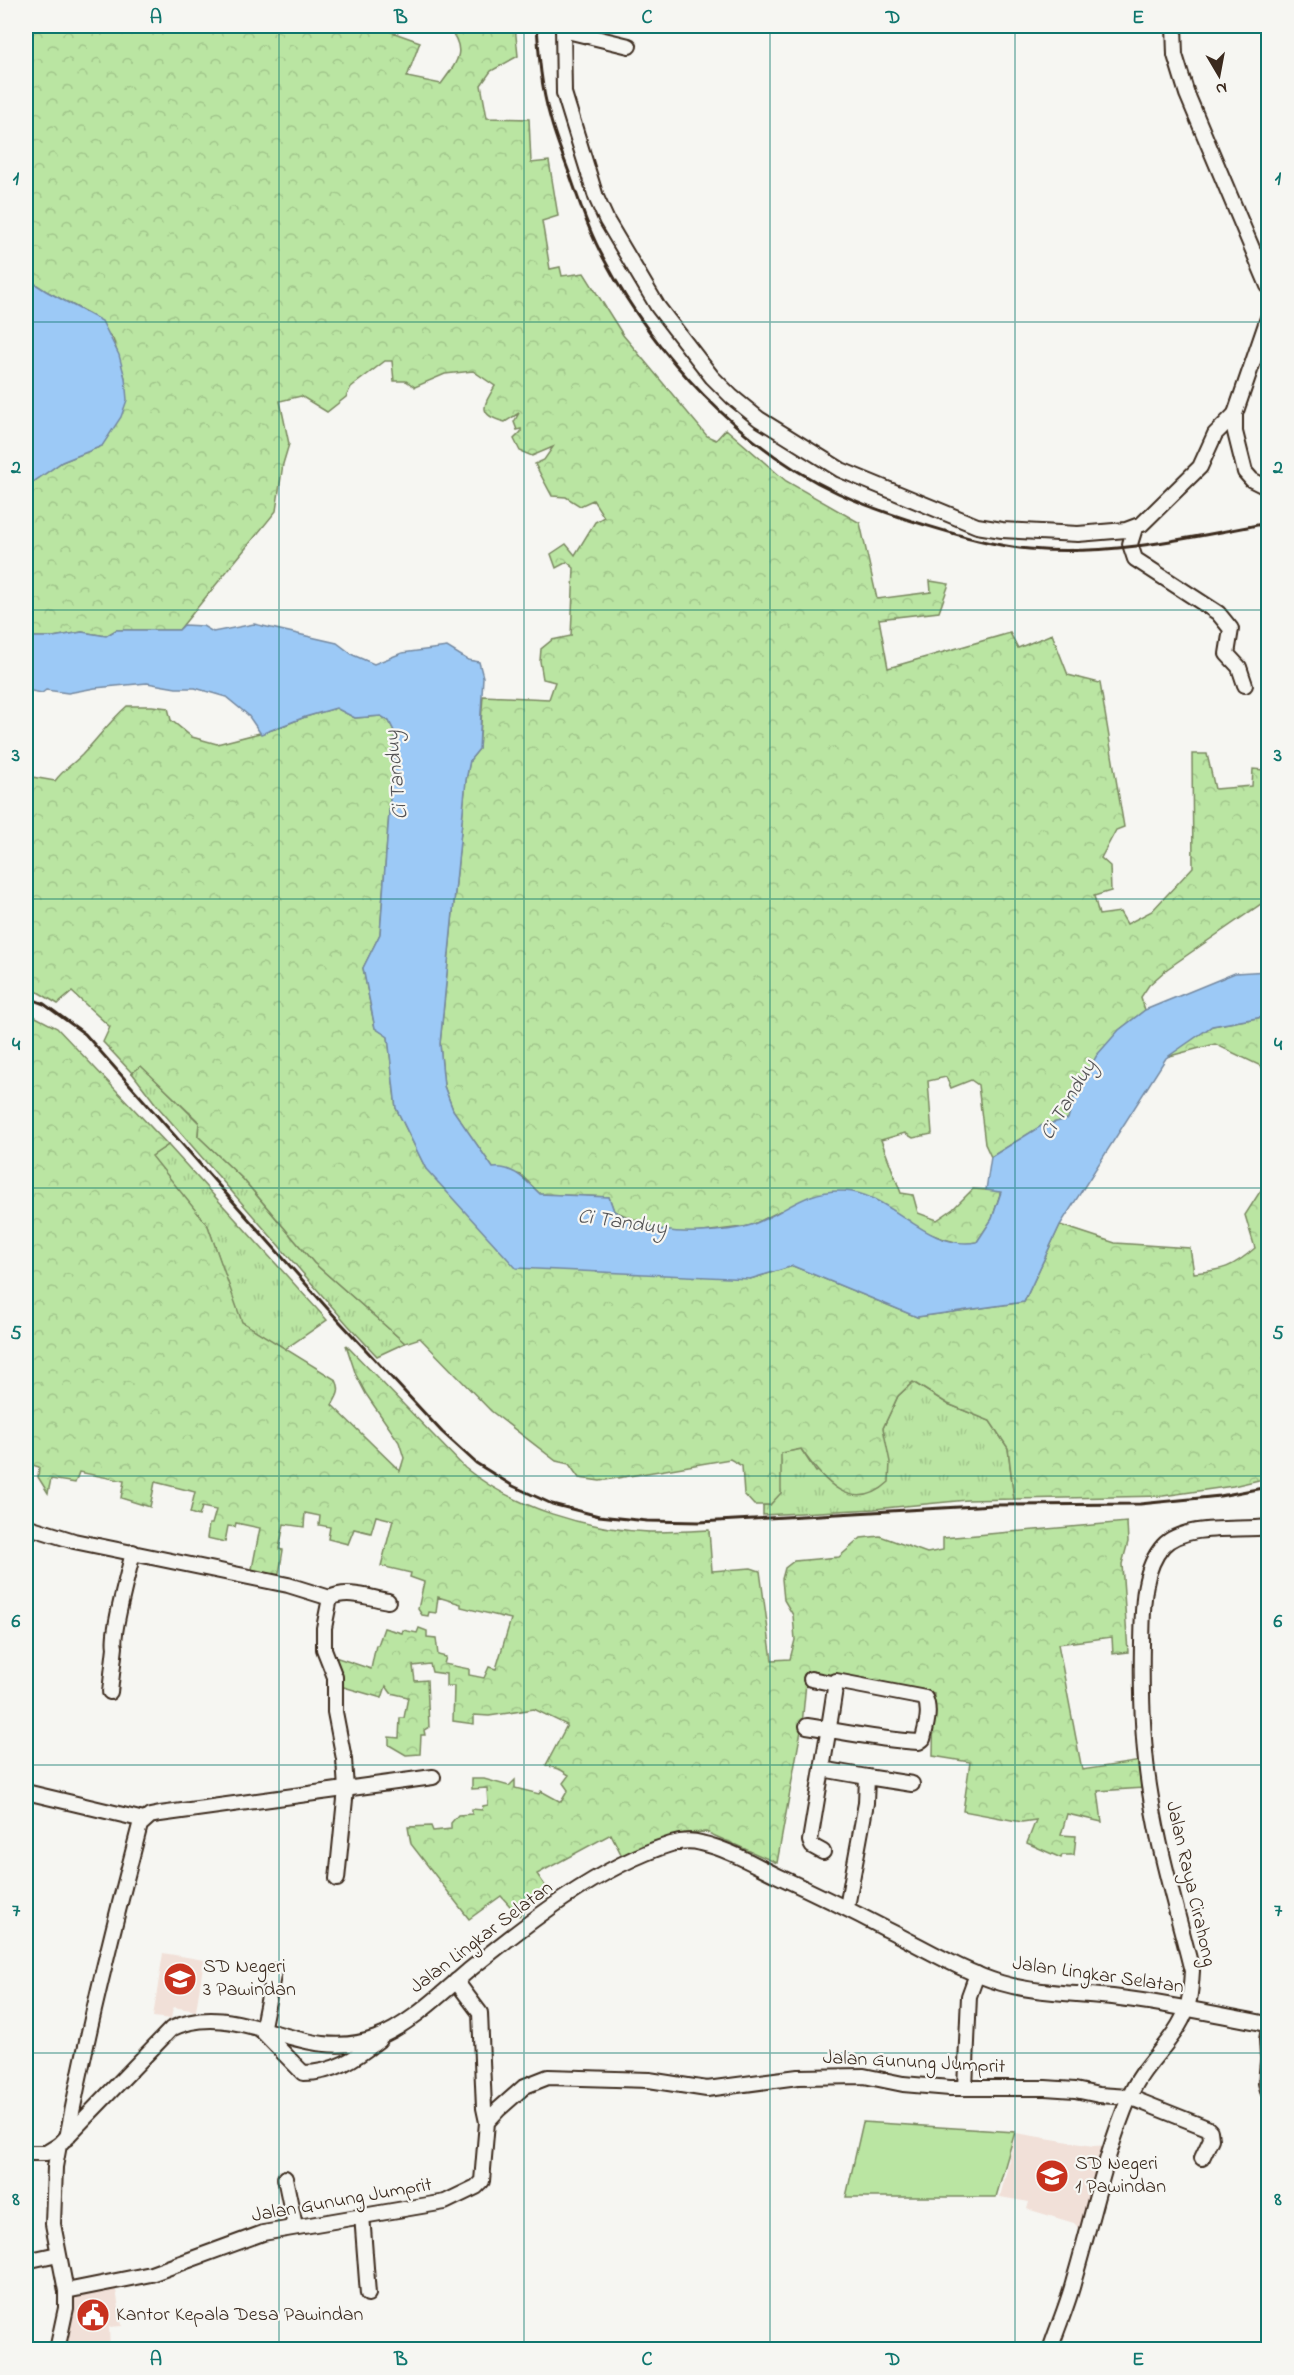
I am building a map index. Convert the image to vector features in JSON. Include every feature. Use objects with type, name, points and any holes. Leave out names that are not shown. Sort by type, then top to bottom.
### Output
[{"type":"street","points":[[1174,26],[1175,55],[1187,94],[1269,286]]},
{"type":"street","points":[[629,46],[563,28],[564,93],[601,209],[658,307],[712,376],[732,397],[759,418],[841,470],[964,523],[1002,530],[1078,534],[1135,528]]},
{"type":"street","points":[[1269,318],[1235,414],[1235,432],[1245,471],[1252,480],[1269,488]]},
{"type":"street","points":[[1235,414],[1215,434],[1200,467],[1174,494],[1135,528],[1131,544],[1135,559],[1225,621],[1231,629],[1227,654],[1239,667],[1245,685]]},
{"type":"street","points":[[26,1526],[74,1541],[288,1585],[330,1598],[340,1593],[388,1601]]},
{"type":"street","name":"Jalan Raya Cirahong","points":[[1050,2349],[1074,2282],[1129,2097],[1139,2076],[1167,2041],[1187,2008],[1192,1971],[1168,1881],[1150,1797],[1141,1677],[1142,1614],[1154,1559],[1163,1546],[1186,1533],[1269,1527]]},
{"type":"street","points":[[110,1692],[116,1647],[114,1641],[116,1626],[133,1552]]},
{"type":"street","points":[[330,1598],[324,1628],[324,1649],[335,1677],[335,1712],[344,1759],[346,1789],[337,1879]]},
{"type":"street","points":[[811,1680],[836,1684]]},
{"type":"street","points":[[807,1726],[828,1730],[919,1742],[923,1739],[928,1712],[925,1698],[836,1681],[836,1684],[828,1730],[810,1841],[812,1846],[823,1852]]},
{"type":"street","points":[[822,1769],[912,1784]]},
{"type":"street","points":[[57,2349],[66,2308],[66,2291],[53,2224],[55,2167],[107,1948],[125,1889],[140,1825],[144,1820],[160,1814],[433,1777]]},
{"type":"street","points":[[847,1907],[866,1803],[867,1777]]},
{"type":"street","points":[[26,1792],[144,1820]]},
{"type":"street","name":"Jalan Lingkar Selatan","points":[[63,2141],[171,2029],[185,2022],[214,2018],[310,2043],[339,2045],[357,2044],[388,2033],[540,1914],[624,1864],[681,1841],[701,1843],[736,1855],[847,1907],[977,1974],[1013,1986],[1187,2008],[1269,2024]]},
{"type":"street","points":[[274,1971],[262,2031],[303,2073],[335,2069],[357,2057],[388,2033]]},
{"type":"street","points":[[965,2088],[969,1996],[977,1974]]},
{"type":"street","points":[[456,1981],[480,2013],[484,2108],[488,2122]]},
{"type":"street","points":[[1269,2034],[1266,2083],[1269,2090]]},
{"type":"street","name":"Jalan Gunung Jumprit","points":[[66,2291],[151,2274],[263,2233],[362,2215],[422,2208],[445,2202],[476,2187],[482,2181],[488,2122],[498,2109],[525,2086],[548,2077],[649,2080],[707,2089],[798,2078],[864,2076],[903,2084],[965,2088],[1045,2088],[1129,2097],[1207,2128],[1211,2139],[1202,2158]]},
{"type":"street","points":[[26,2153],[46,2153],[63,2141]]},
{"type":"street","points":[[285,2178],[295,2226]]},
{"type":"street","points":[[362,2215],[368,2294]]},
{"type":"street","points":[[26,2261],[58,2254]]},
{"type":"shaded area","name":"SD Negeri 3 Pawindan","points":[[163,1953],[204,1960],[196,2011],[173,2007],[171,2019],[153,2017]]},
{"type":"shaded area","name":"SD Negeri 1 Pawindan","points":[[1016,2133],[1093,2146],[1109,2145],[1083,2232],[1074,2223],[1027,2209],[1029,2202],[1000,2197]]},
{"type":"shaded area","name":"Kantor Kepala Desa Pawindan","points":[[115,2284],[122,2326],[109,2327],[110,2349],[64,2349],[63,2324],[70,2296]]},
{"type":"green space","points":[[26,26],[382,26],[383,29],[420,42],[407,77],[441,84],[456,62],[459,49],[447,26],[515,26],[518,56],[491,71],[481,85],[487,118],[529,119],[531,163],[549,161],[558,216],[542,221],[550,269],[560,267],[562,276],[584,273],[623,335],[707,436],[716,440],[726,429],[786,481],[860,523],[877,599],[931,592],[930,581],[949,584],[939,612],[879,619],[888,668],[1010,633],[1018,648],[1052,634],[1068,675],[1100,683],[1124,827],[1116,830],[1101,858],[1110,866],[1111,891],[1094,896],[1099,915],[1120,912],[1127,924],[1152,911],[1193,867],[1192,754],[1207,754],[1215,789],[1252,786],[1253,769],[1264,770],[1268,749],[1268,899],[1167,969],[1149,985],[1141,997],[1145,1010],[1119,1030],[1075,1093],[1068,1119],[1041,1126],[991,1157],[985,1144],[978,1085],[971,1080],[951,1088],[946,1077],[928,1081],[932,1134],[913,1138],[905,1133],[881,1140],[901,1193],[913,1195],[918,1213],[937,1220],[953,1209],[973,1189],[1001,1191],[992,1219],[977,1242],[963,1244],[922,1231],[876,1201],[780,1211],[750,1226],[687,1234],[660,1230],[614,1211],[609,1197],[540,1194],[521,1175],[493,1168],[453,1110],[444,1086],[440,1044],[466,780],[470,760],[479,749],[483,696],[549,699],[555,682],[543,679],[541,649],[552,640],[571,636],[574,568],[567,562],[556,568],[551,554],[566,544],[575,555],[595,522],[604,517],[593,500],[580,506],[566,497],[552,496],[535,464],[544,460],[553,447],[532,456],[520,451],[514,439],[521,432],[521,429],[517,430],[514,422],[519,413],[505,422],[486,413],[486,404],[495,386],[473,371],[445,374],[415,387],[406,381],[394,381],[392,361],[385,361],[351,387],[346,397],[327,412],[301,396],[280,401],[289,444],[283,464],[276,511],[179,630],[116,630],[106,636],[82,632],[53,637],[26,637],[26,487],[62,462],[102,446],[125,378],[113,339],[90,314],[26,278]]},
{"type":"green space","points":[[127,706],[168,708],[171,720],[192,737],[217,744],[275,729],[336,708],[355,718],[381,716],[389,721],[395,733],[380,934],[363,968],[375,1028],[388,1036],[396,1108],[426,1169],[750,1279],[793,1266],[917,1317],[1024,1302],[1060,1225],[1115,1243],[1190,1248],[1194,1273],[1227,1267],[1255,1248],[1245,1215],[1268,1179],[1268,1478],[1233,1486],[1163,1496],[1014,1499],[1008,1448],[990,1421],[948,1404],[913,1382],[898,1396],[883,1428],[890,1462],[889,1482],[876,1492],[863,1496],[851,1495],[839,1490],[819,1472],[801,1449],[781,1453],[781,1493],[770,1505],[754,1505],[744,1494],[742,1466],[730,1459],[600,1481],[579,1478],[569,1464],[556,1461],[491,1411],[420,1338],[405,1343],[314,1263],[243,1179],[198,1136],[199,1122],[141,1066],[132,1073],[103,1042],[110,1027],[72,992],[58,1004],[26,985],[26,776],[55,781]]},
{"type":"green space","points":[[26,1012],[57,1028],[168,1145],[152,1156],[208,1226],[242,1322],[336,1380],[338,1392],[332,1405],[400,1471],[404,1458],[399,1442],[366,1394],[356,1375],[346,1345],[465,1468],[506,1494],[552,1514],[600,1526],[649,1532],[709,1530],[712,1571],[751,1568],[760,1571],[772,1660],[790,1659],[795,1640],[793,1615],[784,1600],[782,1579],[785,1568],[794,1561],[839,1557],[861,1538],[880,1536],[927,1553],[943,1550],[943,1538],[1127,1522],[1128,1542],[1122,1564],[1128,1652],[1113,1654],[1112,1637],[1058,1644],[1082,1770],[1141,1761],[1144,1788],[1098,1791],[1102,1822],[1067,1814],[1061,1835],[1076,1836],[1074,1855],[1062,1855],[1061,1858],[1027,1843],[1036,1820],[1022,1822],[963,1811],[970,1762],[933,1756],[934,1694],[807,1672],[802,1725],[777,1863],[706,1832],[685,1833],[623,1858],[611,1834],[537,1874],[548,1890],[519,1916],[501,1896],[469,1919],[411,1844],[408,1827],[431,1826],[433,1831],[451,1829],[451,1823],[458,1815],[472,1814],[472,1809],[482,1810],[483,1806],[488,1805],[487,1788],[472,1789],[472,1779],[484,1779],[509,1786],[515,1780],[515,1788],[539,1794],[541,1791],[561,1802],[568,1790],[563,1783],[569,1775],[546,1765],[567,1725],[534,1709],[489,1716],[474,1715],[474,1724],[453,1721],[454,1686],[446,1686],[446,1674],[432,1672],[430,1664],[413,1666],[415,1681],[427,1680],[429,1727],[424,1730],[425,1735],[421,1735],[420,1754],[406,1755],[389,1745],[389,1737],[399,1738],[400,1718],[404,1718],[408,1697],[391,1693],[386,1686],[382,1698],[340,1686],[342,1675],[332,1656],[371,1669],[376,1645],[378,1645],[384,1628],[402,1633],[403,1630],[417,1633],[419,1628],[427,1631],[427,1637],[436,1638],[438,1655],[446,1657],[444,1664],[469,1669],[469,1675],[484,1678],[489,1667],[496,1669],[511,1619],[461,1607],[461,1604],[438,1597],[436,1613],[429,1612],[428,1616],[422,1615],[418,1609],[424,1582],[410,1577],[411,1573],[381,1566],[393,1520],[376,1516],[371,1533],[354,1529],[348,1544],[328,1539],[330,1527],[319,1525],[320,1516],[305,1513],[304,1527],[284,1524],[279,1549],[283,1550],[278,1580],[251,1574],[260,1528],[236,1523],[235,1527],[228,1526],[225,1542],[207,1538],[209,1524],[212,1524],[216,1510],[202,1507],[199,1516],[190,1513],[195,1492],[155,1482],[150,1507],[121,1498],[124,1481],[79,1472],[75,1483],[51,1479],[48,1493],[38,1477],[39,1467],[26,1463]]},
{"type":"green space","points":[[1268,1016],[1268,1076],[1261,1066],[1215,1044],[1166,1057],[1212,1026]]},
{"type":"green space","points":[[141,1065],[199,1123],[198,1136],[243,1179],[314,1263],[405,1343],[377,1356],[158,1107],[132,1073]]},
{"type":"green space","points":[[168,1145],[327,1320],[285,1349],[241,1322],[208,1226],[151,1156]]},
{"type":"green space","points":[[913,1382],[948,1404],[990,1421],[1008,1448],[1014,1499],[967,1500],[874,1509],[763,1515],[763,1505],[770,1505],[781,1453],[801,1449],[816,1472],[885,1444],[883,1428],[898,1396]]},
{"type":"green space","points":[[863,2122],[1015,2132],[996,2197],[846,2197]]},
{"type":"water","points":[[26,278],[102,321],[119,355],[125,378],[127,400],[121,417],[102,446],[62,462],[26,487]]},
{"type":"water","name":"Ci Tanduy","points":[[254,624],[337,643],[353,655],[374,664],[402,653],[447,647],[468,660],[479,662],[483,677],[479,749],[470,760],[466,780],[440,1044],[444,1086],[453,1110],[493,1168],[513,1172],[540,1194],[609,1197],[614,1211],[638,1223],[675,1232],[701,1232],[747,1226],[806,1198],[830,1191],[844,1191],[862,1194],[878,1201],[940,1238],[958,1242],[977,1242],[992,1219],[1001,1192],[986,1190],[991,1157],[1041,1126],[1068,1119],[1075,1093],[1097,1055],[1119,1030],[1145,1010],[1235,973],[1268,971],[1268,1016],[1212,1026],[1166,1058],[1060,1225],[1024,1302],[917,1317],[793,1266],[750,1279],[516,1268],[426,1169],[396,1108],[388,1037],[375,1028],[363,968],[380,934],[395,733],[389,721],[381,716],[355,718],[336,708],[261,734],[248,715],[226,697],[195,688],[176,688],[147,683],[68,693],[46,690],[42,693],[26,690],[26,637],[53,637],[82,632],[106,636],[116,630],[179,630],[184,625],[203,626],[213,632]]},
{"type":"railway","points":[[537,26],[542,83],[552,124],[586,219],[605,261],[625,296],[675,364],[703,395],[767,451],[802,474],[838,493],[870,506],[914,522],[989,543],[1016,548],[1060,551],[1120,548],[1179,540],[1268,523]]},
{"type":"railway","points":[[26,997],[44,1004],[85,1034],[328,1309],[442,1432],[476,1463],[513,1486],[552,1504],[599,1516],[647,1521],[700,1522],[994,1505],[1140,1504],[1220,1496],[1268,1487]]},
{"type":"place","name":"SD Negeri 3 Pawindan","points":[[180,1979]]},
{"type":"place","name":"SD Negeri 1 Pawindan","points":[[1052,2176]]},
{"type":"place","name":"Kantor Kepala Desa Pawindan","points":[[93,2315]]}]
